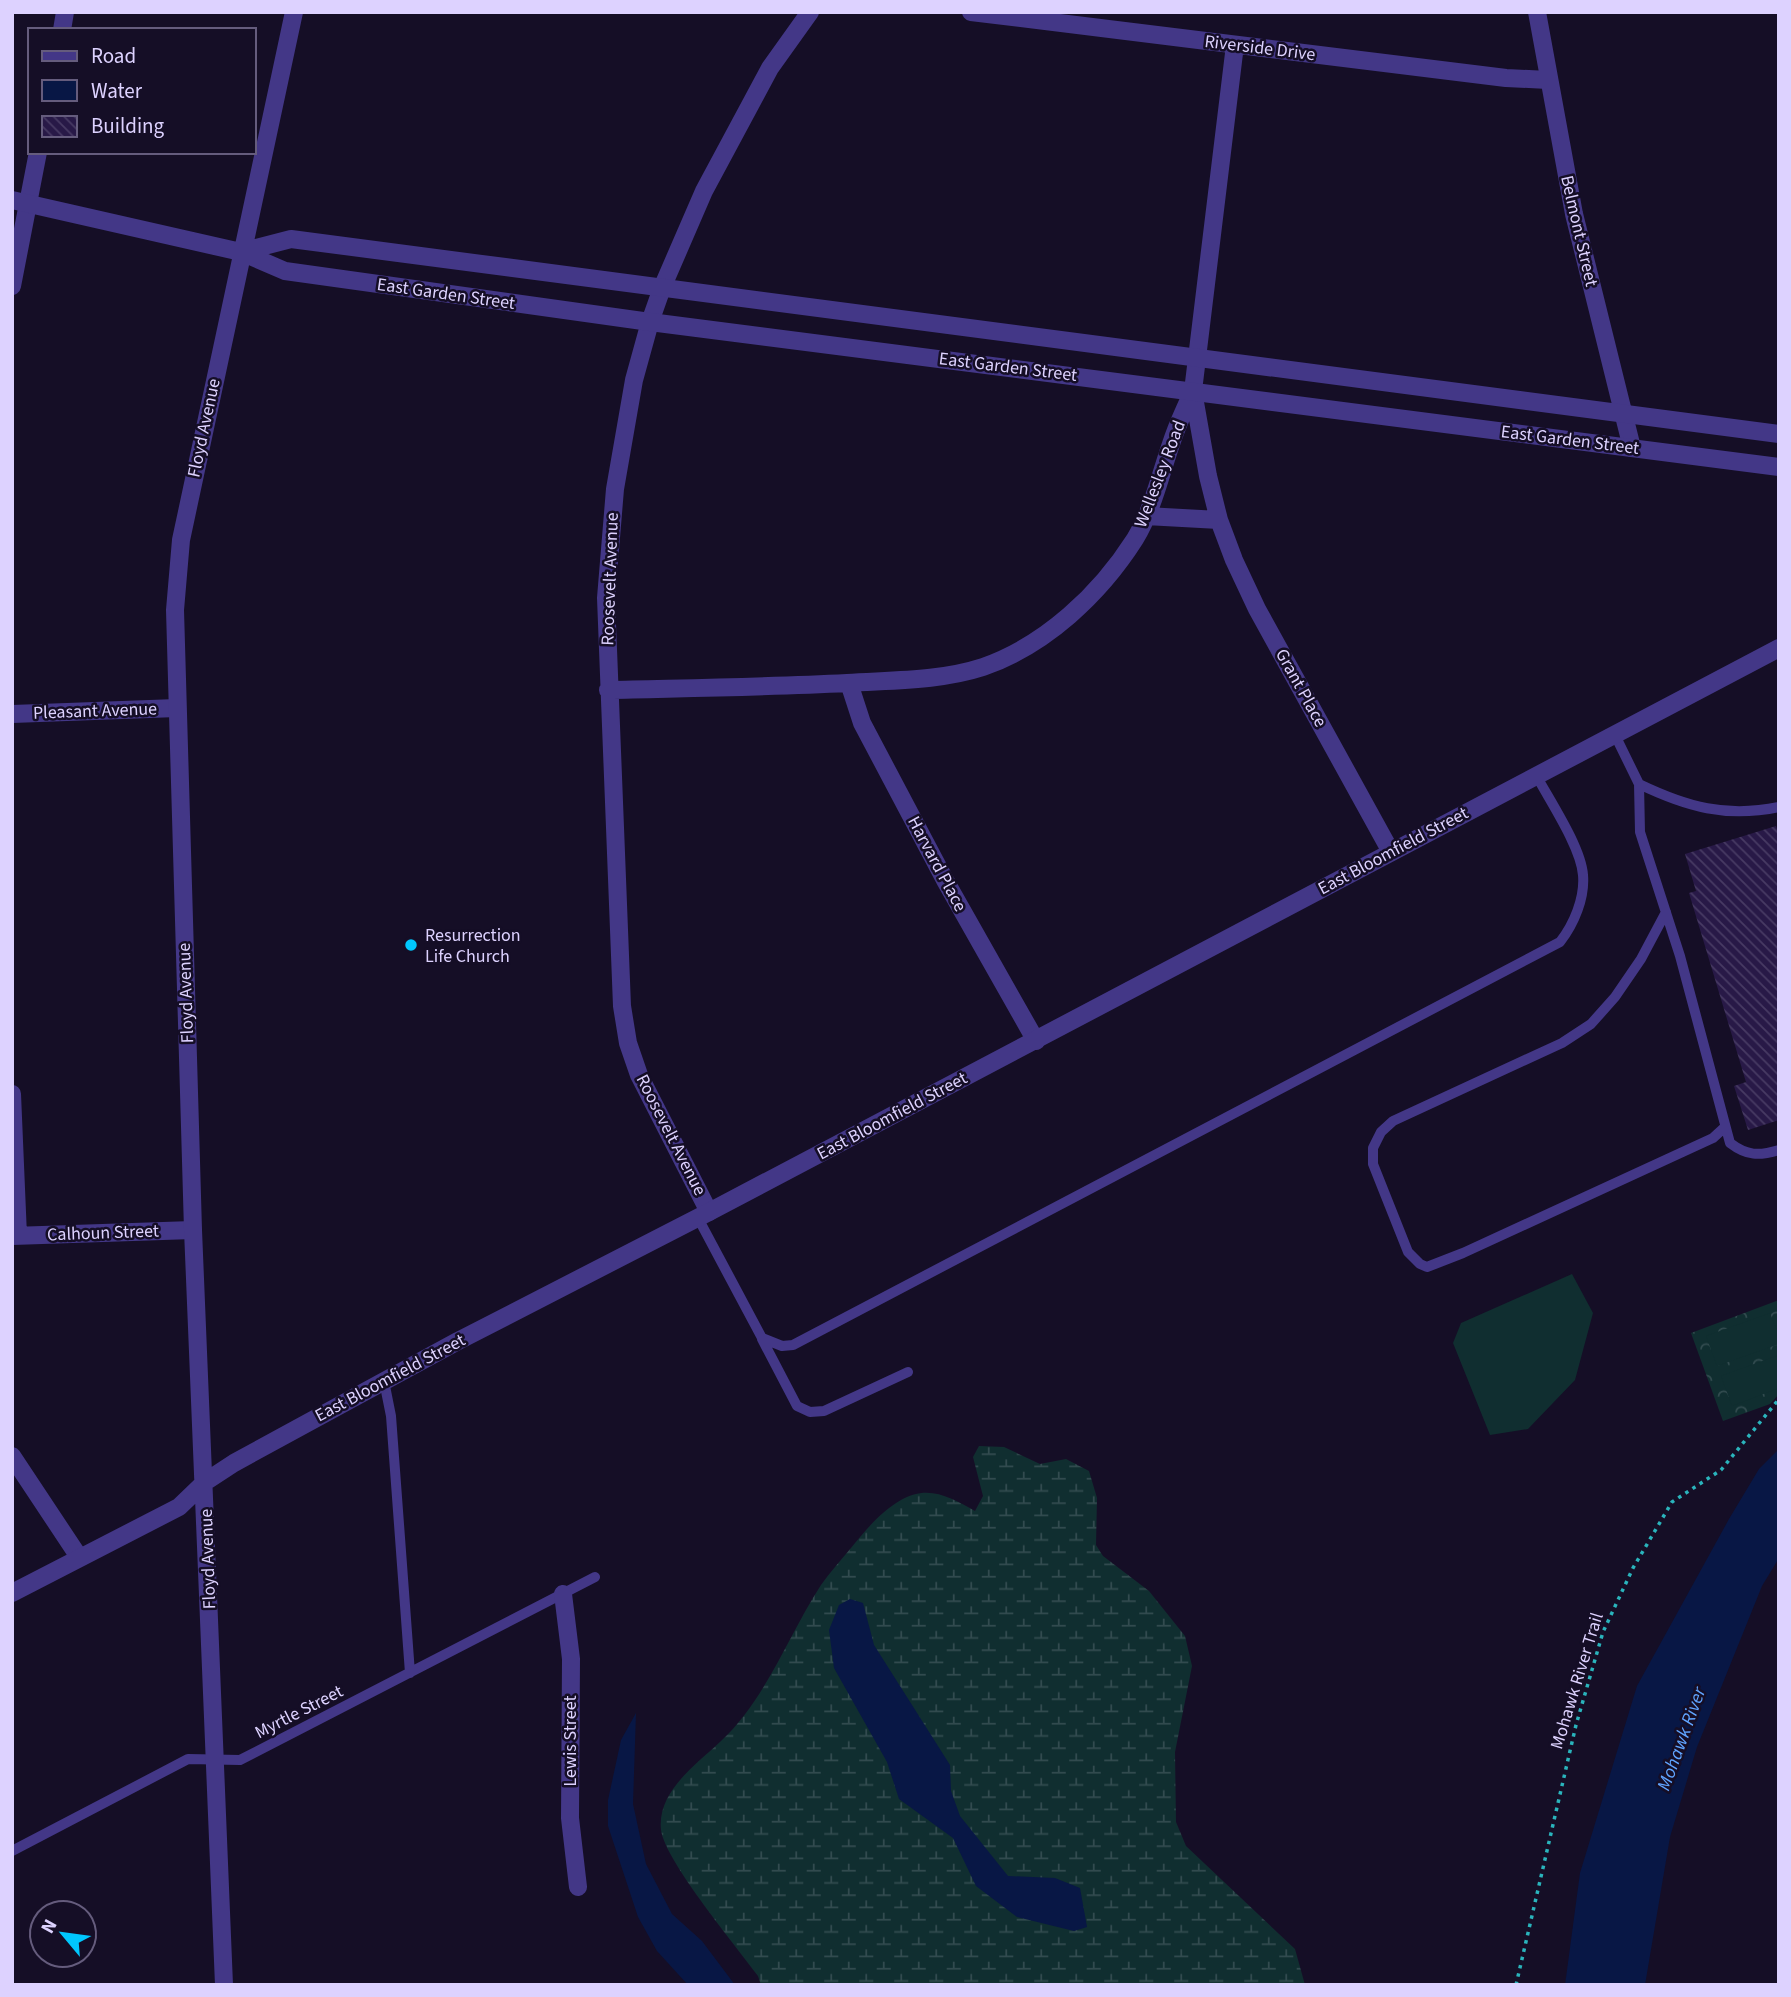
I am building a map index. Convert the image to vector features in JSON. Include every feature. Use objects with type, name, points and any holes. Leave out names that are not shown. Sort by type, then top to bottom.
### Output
[{"type":"street","name":"Floyd Avenue","points":[[224,1985],[193,1230],[176,610],[181,540],[294,12]]},
{"type":"street","name":"Roosevelt Avenue","points":[[704,1215],[639,1075],[628,1043],[622,1006],[606,598],[615,489],[634,380],[662,288],[704,191],[732,136],[770,68],[810,12]]},
{"type":"street","name":"Riverside Drive","points":[[971,12],[1506,78],[1548,80]]},
{"type":"street","name":"Belmont Street","points":[[1537,12],[1574,214],[1632,447]]},
{"type":"street","name":"Wellesley Road","points":[[608,690],[929,678],[983,667],[1020,650],[1052,630],[1096,590],[1135,538],[1146,516],[1176,429],[1193,391],[1235,45]]},
{"type":"street","points":[[12,286],[20,201],[37,154]]},
{"type":"street","name":"East Garden Street","points":[[20,201],[241,252],[285,271],[650,322],[1779,467]]},
{"type":"street","name":"East Garden Street","points":[[241,252],[291,239],[1779,434]]},
{"type":"street","name":"Grant Place","points":[[1193,391],[1208,476],[1219,520],[1234,560],[1257,609],[1391,852]]},
{"type":"street","points":[[1146,516],[1219,520]]},
{"type":"street","name":"East Bloomfield Street","points":[[12,1593],[179,1507],[205,1482],[234,1463],[384,1381],[1036,1041],[1779,648]]},
{"type":"street","name":"Harvard Place","points":[[849,682],[862,723],[946,882],[1036,1041]]},
{"type":"street","name":"Pleasant Avenue","points":[[12,714],[177,708]]},
{"type":"street","points":[[12,1094],[15,1236]]},
{"type":"street","name":"Calhoun Street","points":[[15,1236],[193,1230]]},
{"type":"street","points":[[12,1456],[79,1557]]},
{"type":"street","name":"Lewis Street","points":[[563,1594],[571,1659],[570,1818],[578,1887]]},
{"type":"lane","points":[[1614,733],[1639,784],[1640,832],[1680,956],[1730,1143],[1740,1151],[1758,1156],[1779,1150]]},
{"type":"lane","points":[[762,1338],[782,1346],[793,1345],[1560,942],[1579,908],[1583,875],[1576,849],[1536,775]]},
{"type":"lane","points":[[1639,784],[1670,799],[1713,811],[1753,812],[1779,807]]},
{"type":"lane","points":[[1666,912],[1641,958],[1615,997],[1591,1024],[1562,1043],[1392,1121],[1381,1132],[1373,1148],[1373,1164],[1408,1252],[1427,1267],[1713,1138],[1725,1127]]},
{"type":"lane","points":[[704,1215],[797,1406],[810,1412],[824,1411],[908,1372]]},
{"type":"lane","points":[[384,1381],[391,1416],[410,1672]]},
{"type":"lane","name":"Myrtle Street","points":[[12,1851],[188,1759],[240,1760],[596,1577]]},
{"type":"path","name":"Mohawk River Trail","points":[[1516,1985],[1576,1725],[1604,1632],[1633,1568],[1672,1502],[1721,1470],[1779,1399]]},
{"type":"green space","points":[[1572,1274],[1593,1313],[1575,1380],[1528,1429],[1490,1435],[1453,1343],[1461,1323]]},
{"type":"green space","points":[[1779,1300],[1779,1394],[1770,1404],[1723,1421],[1691,1333]]},
{"type":"green space","points":[[1770,1313],[1779,1336],[1779,1344],[1717,1366],[1706,1336]]},
{"type":"green space","points":[[1779,1355],[1779,1388],[1732,1406],[1721,1376]]},
{"type":"green space","points":[[979,1446],[1004,1447],[1040,1464],[1066,1459],[1089,1471],[1097,1498],[1096,1545],[1103,1556],[1149,1591],[1185,1636],[1192,1666],[1175,1752],[1176,1822],[1186,1846],[1295,1949],[1305,1985],[761,1985],[758,1976],[675,1862],[661,1830],[665,1803],[680,1780],[721,1741],[751,1706],[824,1580],[886,1510],[911,1495],[940,1495],[975,1511],[983,1496],[973,1457]]},
{"type":"water","name":"Mohawk River","points":[[1779,1449],[1779,1558],[1762,1586],[1697,1747],[1670,1837],[1645,1985],[1565,1985],[1580,1873],[1637,1686],[1729,1519],[1759,1469]]},
{"type":"water","points":[[850,1599],[863,1603],[874,1645],[950,1765],[951,1791],[960,1816],[1008,1876],[1055,1878],[1080,1888],[1087,1927],[1074,1931],[1017,1917],[976,1886],[953,1838],[899,1799],[887,1762],[834,1668],[829,1630],[839,1605]]},
{"type":"water","points":[[636,1713],[633,1804],[646,1864],[672,1914],[702,1941],[735,1985],[688,1985],[657,1951],[638,1917],[608,1826],[608,1800],[621,1740]]},
{"type":"building","points":[[1776,826],[1779,835],[1779,1120],[1748,1130],[1734,1086],[1746,1082],[1689,893],[1696,891],[1685,854]]},
{"type":"place","name":"Resurrection Life Church","points":[[411,945]]}]
